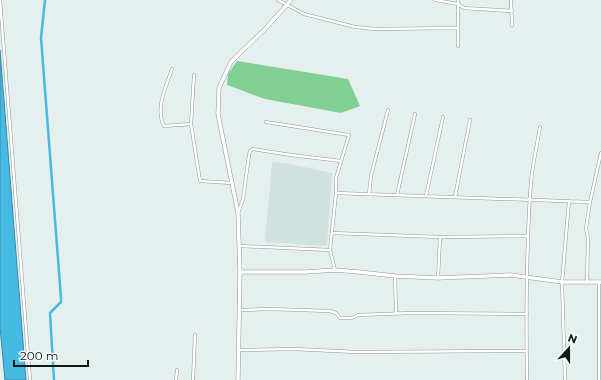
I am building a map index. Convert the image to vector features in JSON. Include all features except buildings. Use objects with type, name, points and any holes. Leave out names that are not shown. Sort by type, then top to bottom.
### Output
[{"type":"street","points":[[0,0],[30,380]]},
{"type":"street","points":[[278,0],[304,14],[324,20],[375,29],[458,28]]},
{"type":"street","points":[[238,380],[240,246],[238,213],[218,114],[219,88],[231,62],[267,27],[291,0]]},
{"type":"street","points":[[435,0],[458,4],[464,8],[512,11]]},
{"type":"street","points":[[458,0],[458,46]]},
{"type":"street","points":[[511,0],[512,25]]},
{"type":"street","points":[[172,70],[162,97],[161,119],[164,126],[191,124]]},
{"type":"street","points":[[194,75],[191,124],[200,181],[232,183]]},
{"type":"street","points":[[369,194],[371,176],[388,110]]},
{"type":"street","points":[[397,195],[415,114]]},
{"type":"street","points":[[426,196],[443,117]]},
{"type":"street","points":[[455,197],[470,120]]},
{"type":"street","points":[[266,122],[349,135],[336,178],[336,193],[330,250],[335,270]]},
{"type":"street","points":[[527,380],[526,314],[528,236],[531,180],[540,127]]},
{"type":"street","points":[[238,213],[243,200],[249,155],[250,151],[253,149],[341,161]]},
{"type":"street","points":[[587,282],[588,238],[586,228],[601,153]]},
{"type":"street","points":[[336,193],[590,202]]},
{"type":"street","points":[[565,380],[562,282],[569,201]]},
{"type":"street","points":[[332,233],[440,237],[528,236]]},
{"type":"street","points":[[438,278],[440,237]]},
{"type":"street","points":[[240,246],[330,250]]},
{"type":"street","points":[[240,272],[306,272],[335,270],[395,276],[438,278],[511,275],[562,282],[600,282],[599,380]]},
{"type":"street","points":[[395,276],[396,314]]},
{"type":"street","points":[[239,310],[269,309],[330,311],[336,313],[340,318],[352,318],[358,315],[396,314],[526,314]]},
{"type":"street","points":[[193,380],[195,335]]},
{"type":"street","points":[[239,350],[294,349],[356,352],[527,351]]},
{"type":"street","points":[[176,370],[176,380]]},
{"type":"shaded area","points":[[272,162],[290,164],[332,173],[327,246],[265,242]]},
{"type":"green space","points":[[237,61],[348,79],[360,106],[341,113],[265,99],[227,85],[228,74]]},
{"type":"water","points":[[0,50],[26,380],[5,380],[0,327]]},
{"type":"waterway","points":[[45,0],[41,38],[61,298],[61,302],[50,313],[54,380]]}]
